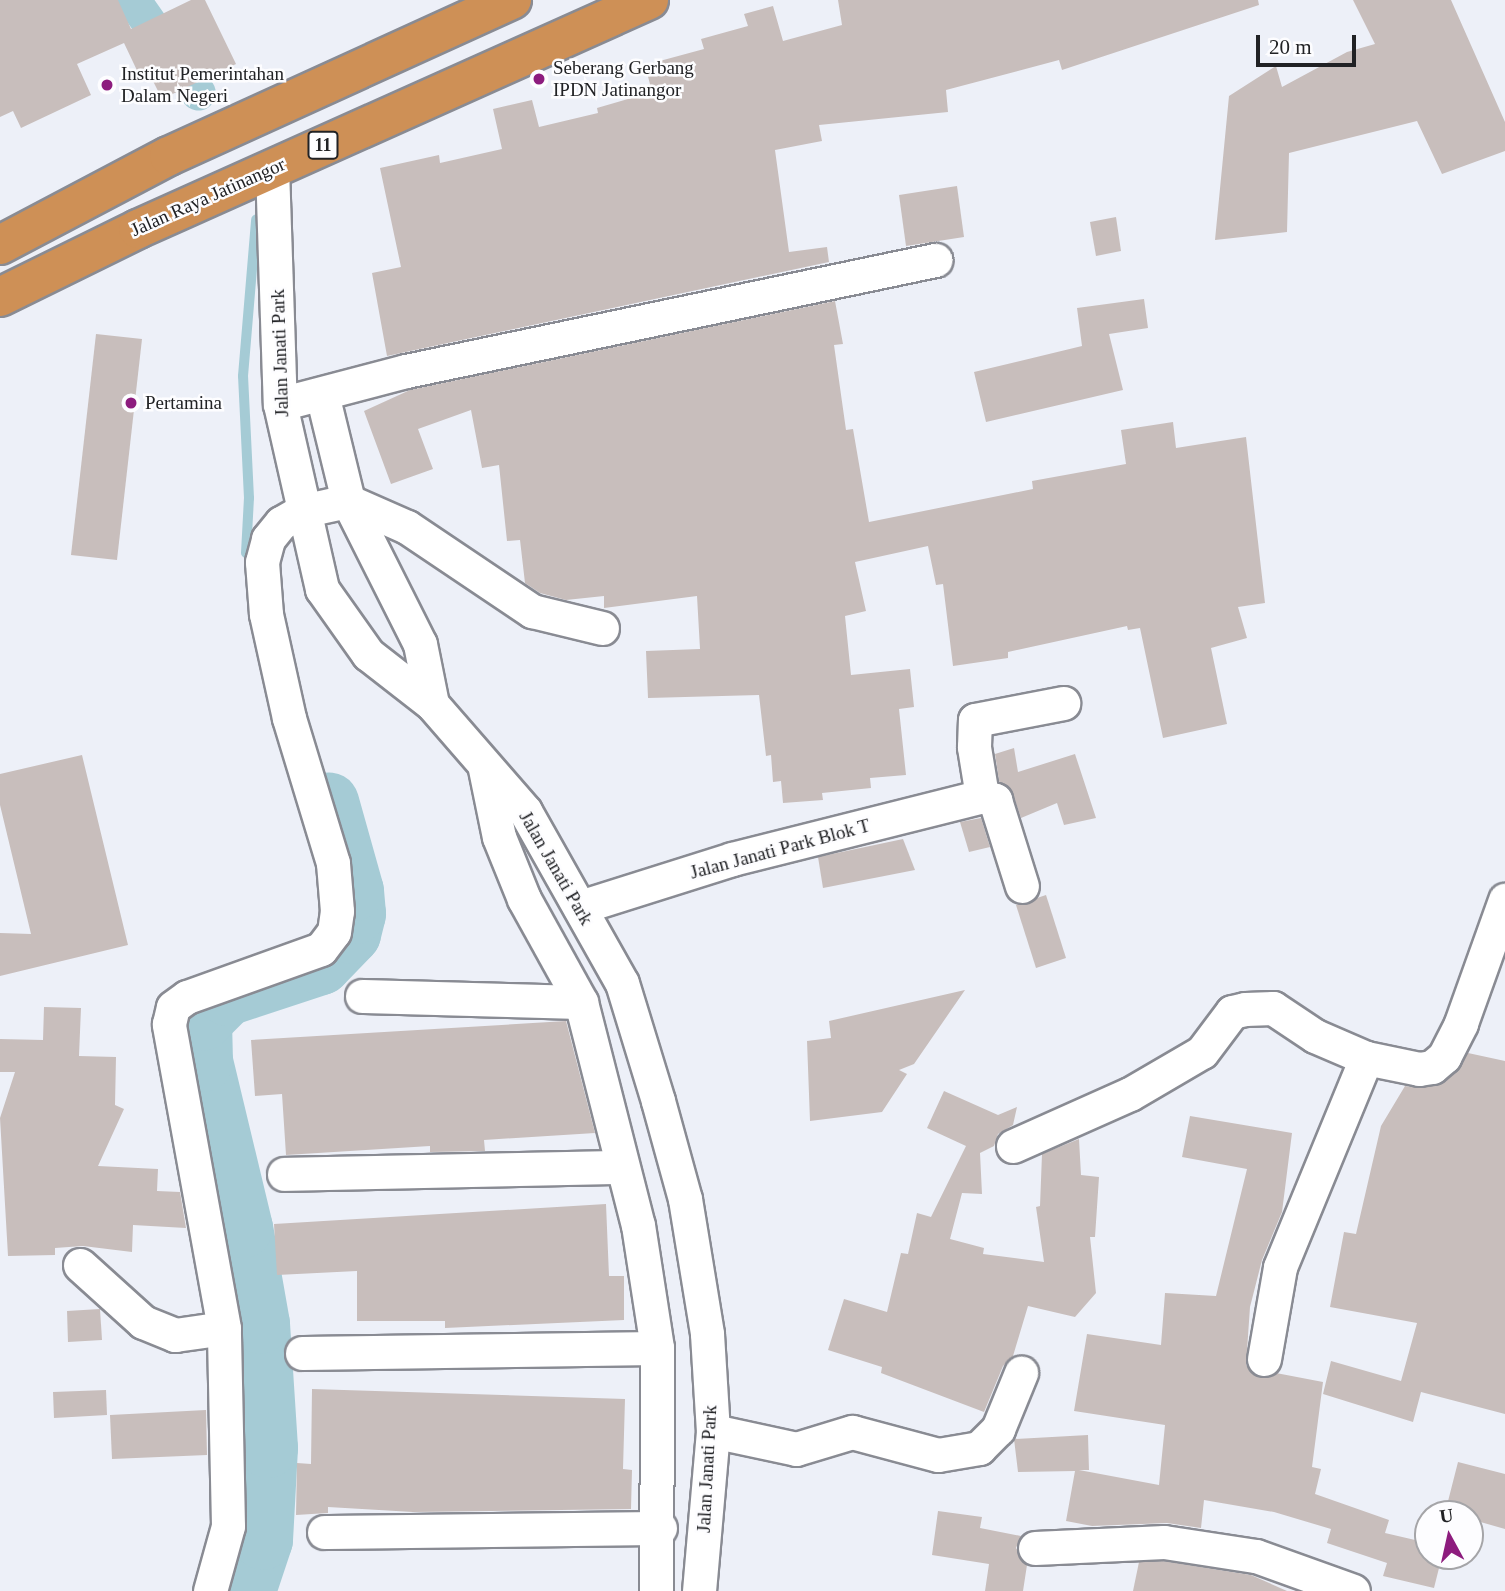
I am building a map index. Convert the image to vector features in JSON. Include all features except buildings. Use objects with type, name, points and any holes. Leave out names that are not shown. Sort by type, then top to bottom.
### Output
[{"type":"highway","points":[[0,245],[114,183],[512,0]]},
{"type":"highway","name":"Jalan Raya Jatinangor","points":[[0,297],[138,229],[649,0]]},
{"type":"highway","points":[[114,183],[138,229]]},
{"type":"street","name":"Jalan Janati Park","points":[[272,168],[279,404],[322,589],[368,654],[432,704],[485,769],[525,811],[622,983],[685,1199],[707,1335],[713,1431],[699,1591]]},
{"type":"street","points":[[279,404],[406,371],[935,260]]},
{"type":"street","points":[[322,394],[348,501],[420,644],[432,704]]},
{"type":"street","points":[[210,1591],[229,1515],[224,1328],[169,1024],[173,1007],[187,997],[321,949],[334,932],[333,863],[289,718],[263,594],[262,562],[268,539],[281,523],[302,511],[348,501],[407,527],[532,611],[602,628]]},
{"type":"street","points":[[1022,886],[995,800],[982,796],[974,747],[975,720],[1063,703]]},
{"type":"street","points":[[485,769],[499,837],[524,900],[581,1002],[638,1225],[657,1348],[660,1528],[656,1591]]},
{"type":"street","name":"Jalan Janati Park Blok T","points":[[580,907],[732,859],[982,796]]},
{"type":"street","points":[[1013,1146],[1130,1094],[1202,1052],[1232,1012],[1273,1008],[1315,1036],[1366,1058],[1419,1069],[1444,1057],[1502,921]]},
{"type":"street","points":[[362,996],[581,1002]]},
{"type":"street","points":[[1264,1360],[1280,1267],[1366,1058]]},
{"type":"street","points":[[284,1174],[622,1167]]},
{"type":"street","points":[[80,1265],[143,1322],[176,1335],[224,1328]]},
{"type":"street","points":[[302,1353],[657,1348]]},
{"type":"street","points":[[713,1431],[796,1449],[852,1432],[938,1455],[979,1448],[998,1429],[1021,1373]]},
{"type":"street","points":[[324,1532],[660,1528]]},
{"type":"street","points":[[1035,1548],[1164,1542],[1256,1556],[1353,1591]]},
{"type":"waterway","points":[[133,0],[198,93]]},
{"type":"waterway","points":[[246,553],[249,498],[243,376],[256,220]]},
{"type":"waterway","points":[[246,1591],[263,1540],[268,1448],[260,1324],[243,1228],[203,1062],[202,1021],[227,996],[321,965],[351,934],[356,914],[354,891],[329,802]]},
{"type":"place","name":"Seberang Gerbang IPDN Jatinangor","points":[[539,79]]},
{"type":"place","name":"Institut Pemerintahan Dalam Negeri","points":[[107,85]]},
{"type":"place","name":"Pertamina","points":[[131,403]]}]
